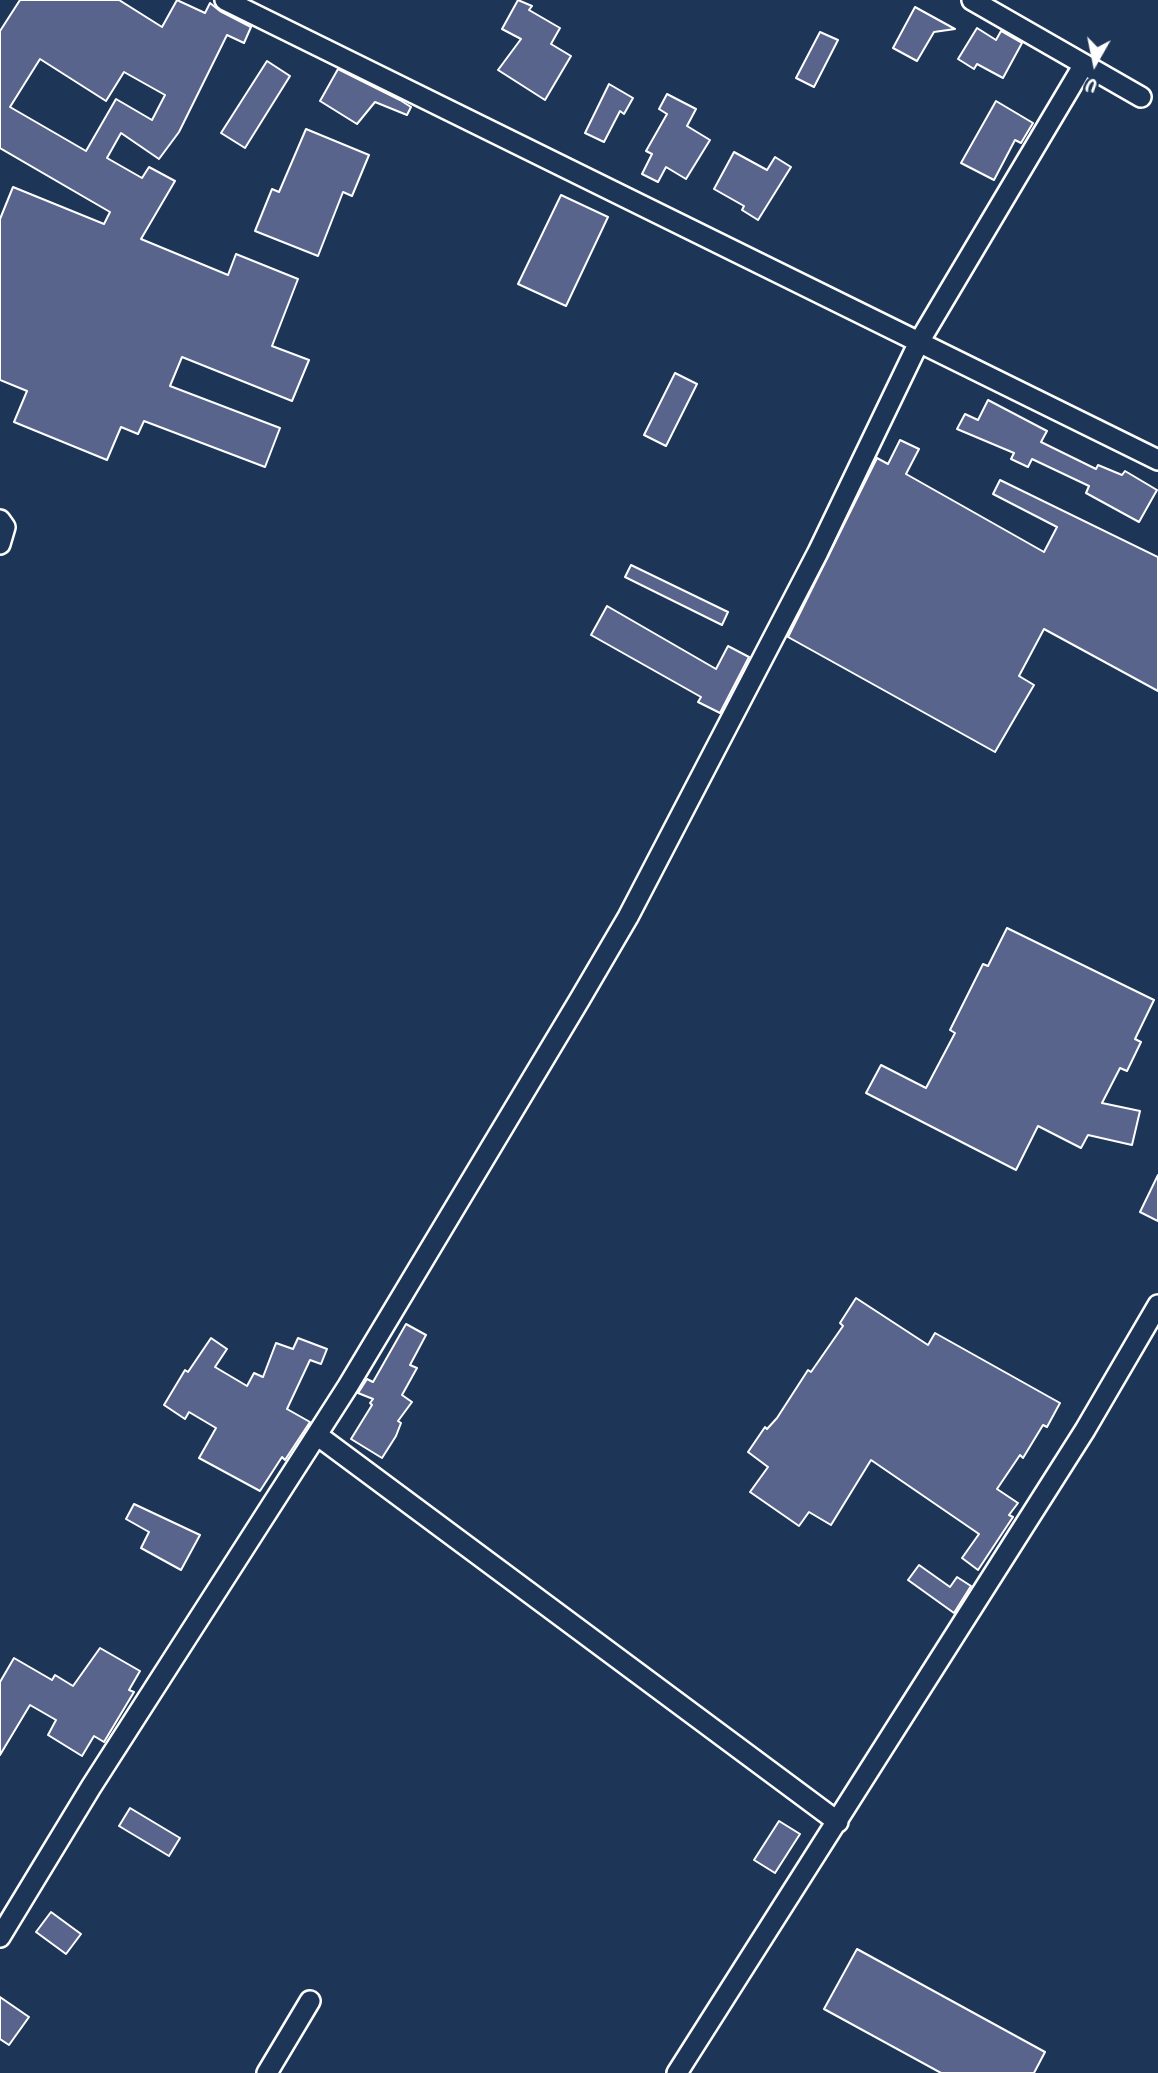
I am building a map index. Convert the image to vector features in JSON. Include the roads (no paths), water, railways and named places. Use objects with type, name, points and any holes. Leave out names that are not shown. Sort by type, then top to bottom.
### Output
[{"type":"street","points":[[225,0],[1158,460]]},
{"type":"street","points":[[972,0],[1141,97]]},
{"type":"street","points":[[0,1937],[91,1787],[317,1435],[628,916],[818,552],[919,342],[1083,66]]},
{"type":"street","points":[[0,520],[5,527],[0,544]]},
{"type":"street","points":[[677,2073],[1085,1430],[1158,1305]]},
{"type":"street","points":[[317,1435],[838,1822]]},
{"type":"street","points":[[267,2073],[310,2001]]}]
